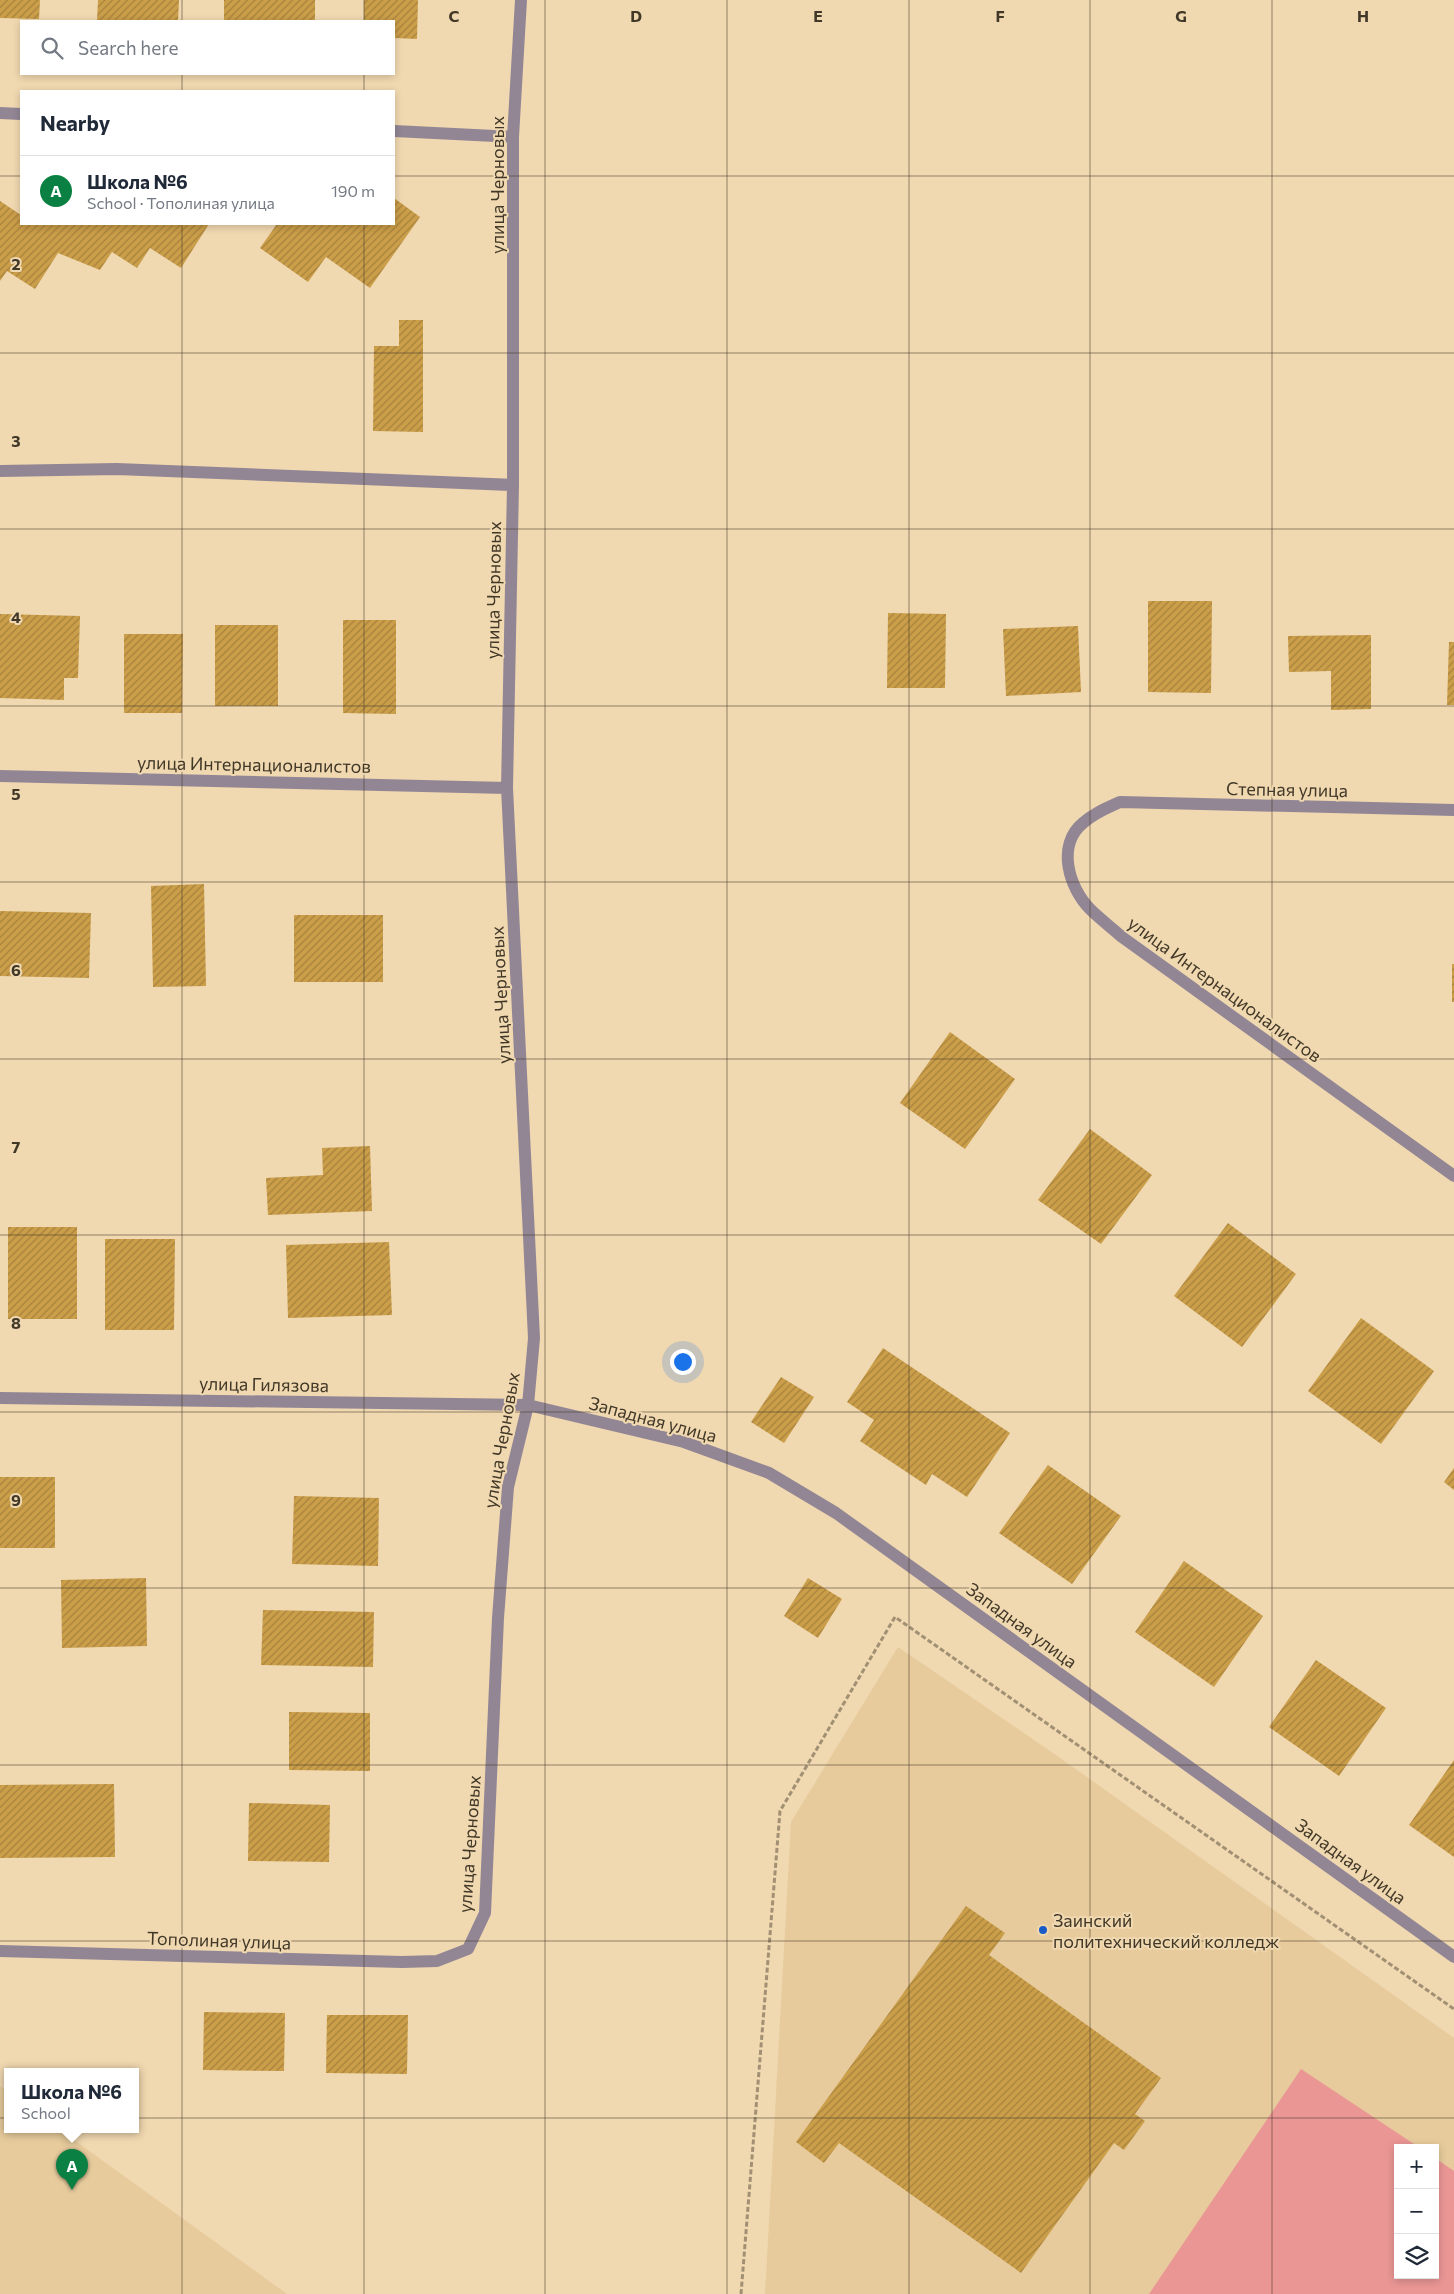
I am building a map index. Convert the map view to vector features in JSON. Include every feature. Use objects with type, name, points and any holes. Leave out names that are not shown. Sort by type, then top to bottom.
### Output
[{"type":"street","name":"улица Черновых","points":[[437,1961],[468,1948],[485,1913],[498,1618],[508,1487],[528,1406],[534,1338],[507,788],[513,485],[513,137],[521,0]]},
{"type":"street","points":[[0,113],[20,114]]},
{"type":"street","points":[[395,131],[513,137]]},
{"type":"street","points":[[0,471],[117,470],[513,485]]},
{"type":"street","name":"улица Интернационалистов","points":[[0,776],[507,788]]},
{"type":"street","name":"улица Интернационалистов","points":[[1120,802],[1100,811],[1081,824],[1069,842],[1067,865],[1075,889],[1089,908],[1122,937],[1454,1176]]},
{"type":"street","name":"Степная улица","points":[[1120,802],[1454,810]]},
{"type":"street","name":"улица Гилязова","points":[[0,1398],[528,1406]]},
{"type":"street","name":"Западная улица","points":[[528,1406],[684,1442],[778,1478],[836,1513],[1454,1957]]},
{"type":"street","name":"Тополиная улица","points":[[0,1951],[402,1962],[437,1961]]},
{"type":"path","points":[[741,2294],[780,1811],[895,1617],[1454,2009]]},
{"type":"shaded area","name":"Заинский политехнический колледж","points":[[898,1647],[1056,1755],[1454,2038],[1454,2294],[765,2294],[791,1822]]},
{"type":"shaded area","points":[[1301,2069],[1414,2144],[1394,2144],[1394,2279],[1439,2279],[1439,2161],[1454,2171],[1454,2294],[1149,2294]]},
{"type":"shaded area","points":[[0,2086],[4,2089],[4,2133],[65,2133],[287,2294],[0,2294]]},
{"type":"building","points":[[0,0],[40,0],[39,19],[0,18]]},
{"type":"building","points":[[98,0],[179,0],[178,20],[97,20]]},
{"type":"building","points":[[224,0],[315,0],[315,20],[224,20]]},
{"type":"building","points":[[364,0],[418,0],[417,39],[395,38],[395,20],[364,20]]},
{"type":"building","points":[[395,199],[420,217],[370,288],[326,257],[308,282],[260,248],[276,225],[395,225]]},
{"type":"building","points":[[0,201],[20,214],[20,225],[208,225],[181,268],[150,248],[137,268],[112,252],[100,270],[58,253],[35,289],[7,271],[0,281]]},
{"type":"building","points":[[399,320],[423,320],[423,432],[373,431],[374,346],[399,346]]},
{"type":"building","points":[[1148,601],[1212,601],[1211,693],[1148,692]]},
{"type":"building","points":[[888,613],[946,614],[945,688],[887,688]]},
{"type":"building","points":[[0,614],[80,616],[78,678],[64,678],[64,700],[0,698]]},
{"type":"building","points":[[343,620],[396,620],[396,714],[343,713]]},
{"type":"building","points":[[215,625],[278,625],[278,706],[215,706]]},
{"type":"building","points":[[1078,626],[1081,692],[1006,696],[1003,629]]},
{"type":"building","points":[[124,634],[183,634],[182,713],[124,713]]},
{"type":"building","points":[[1371,635],[1371,709],[1331,710],[1331,671],[1289,672],[1288,636]]},
{"type":"building","points":[[1449,642],[1454,642],[1454,705],[1447,705]]},
{"type":"building","points":[[204,884],[206,986],[153,987],[151,886]]},
{"type":"building","points":[[0,911],[91,913],[89,978],[0,976]]},
{"type":"building","points":[[294,915],[383,915],[383,982],[294,982]]},
{"type":"building","points":[[1452,964],[1454,964],[1454,1002],[1452,1002]]},
{"type":"building","points":[[950,1032],[1015,1079],[965,1149],[900,1103]]},
{"type":"building","points":[[1090,1129],[1152,1175],[1101,1244],[1038,1200]]},
{"type":"building","points":[[370,1146],[372,1211],[268,1215],[266,1178],[323,1175],[322,1148]]},
{"type":"building","points":[[1228,1223],[1296,1274],[1242,1347],[1174,1296]]},
{"type":"building","points":[[8,1227],[77,1227],[77,1319],[8,1319]]},
{"type":"building","points":[[105,1239],[175,1239],[174,1330],[105,1330]]},
{"type":"building","points":[[389,1242],[392,1315],[288,1318],[286,1245]]},
{"type":"building","points":[[1361,1318],[1434,1371],[1381,1444],[1308,1391]]},
{"type":"building","points":[[883,1348],[1010,1433],[967,1497],[932,1474],[926,1485],[860,1441],[874,1420],[847,1402]]},
{"type":"building","points":[[781,1377],[814,1397],[784,1443],[751,1422]]},
{"type":"building","points":[[1048,1465],[1121,1516],[1072,1584],[999,1533]]},
{"type":"building","points":[[1454,1468],[1454,1490],[1444,1482]]},
{"type":"building","points":[[0,1477],[55,1477],[55,1548],[0,1548]]},
{"type":"building","points":[[294,1496],[379,1498],[378,1566],[292,1564]]},
{"type":"building","points":[[1184,1561],[1263,1616],[1214,1687],[1135,1632]]},
{"type":"building","points":[[146,1578],[147,1646],[62,1648],[61,1580]]},
{"type":"building","points":[[808,1578],[842,1599],[818,1638],[784,1616]]},
{"type":"building","points":[[263,1610],[374,1612],[373,1667],[261,1665]]},
{"type":"building","points":[[1316,1660],[1386,1708],[1339,1776],[1269,1727]]},
{"type":"building","points":[[289,1712],[370,1713],[370,1771],[289,1770]]},
{"type":"building","points":[[1454,1760],[1454,1857],[1409,1825]]},
{"type":"building","points":[[114,1784],[115,1857],[0,1858],[0,1785]]},
{"type":"building","points":[[249,1803],[330,1805],[329,1862],[248,1861]]},
{"type":"building","points":[[966,1906],[1005,1933],[989,1955],[1161,2078],[1135,2114],[1145,2121],[1124,2150],[1114,2143],[1021,2273],[839,2143],[824,2163],[796,2142]]},
{"type":"building","points":[[204,2012],[285,2013],[284,2071],[203,2070]]},
{"type":"building","points":[[327,2015],[408,2015],[407,2074],[326,2073]]},
{"type":"place","name":"Заинский политехнический колледж","points":[[1043,1930]]},
{"type":"place","name":"Школа №6","points":[[72,2190]]}]
